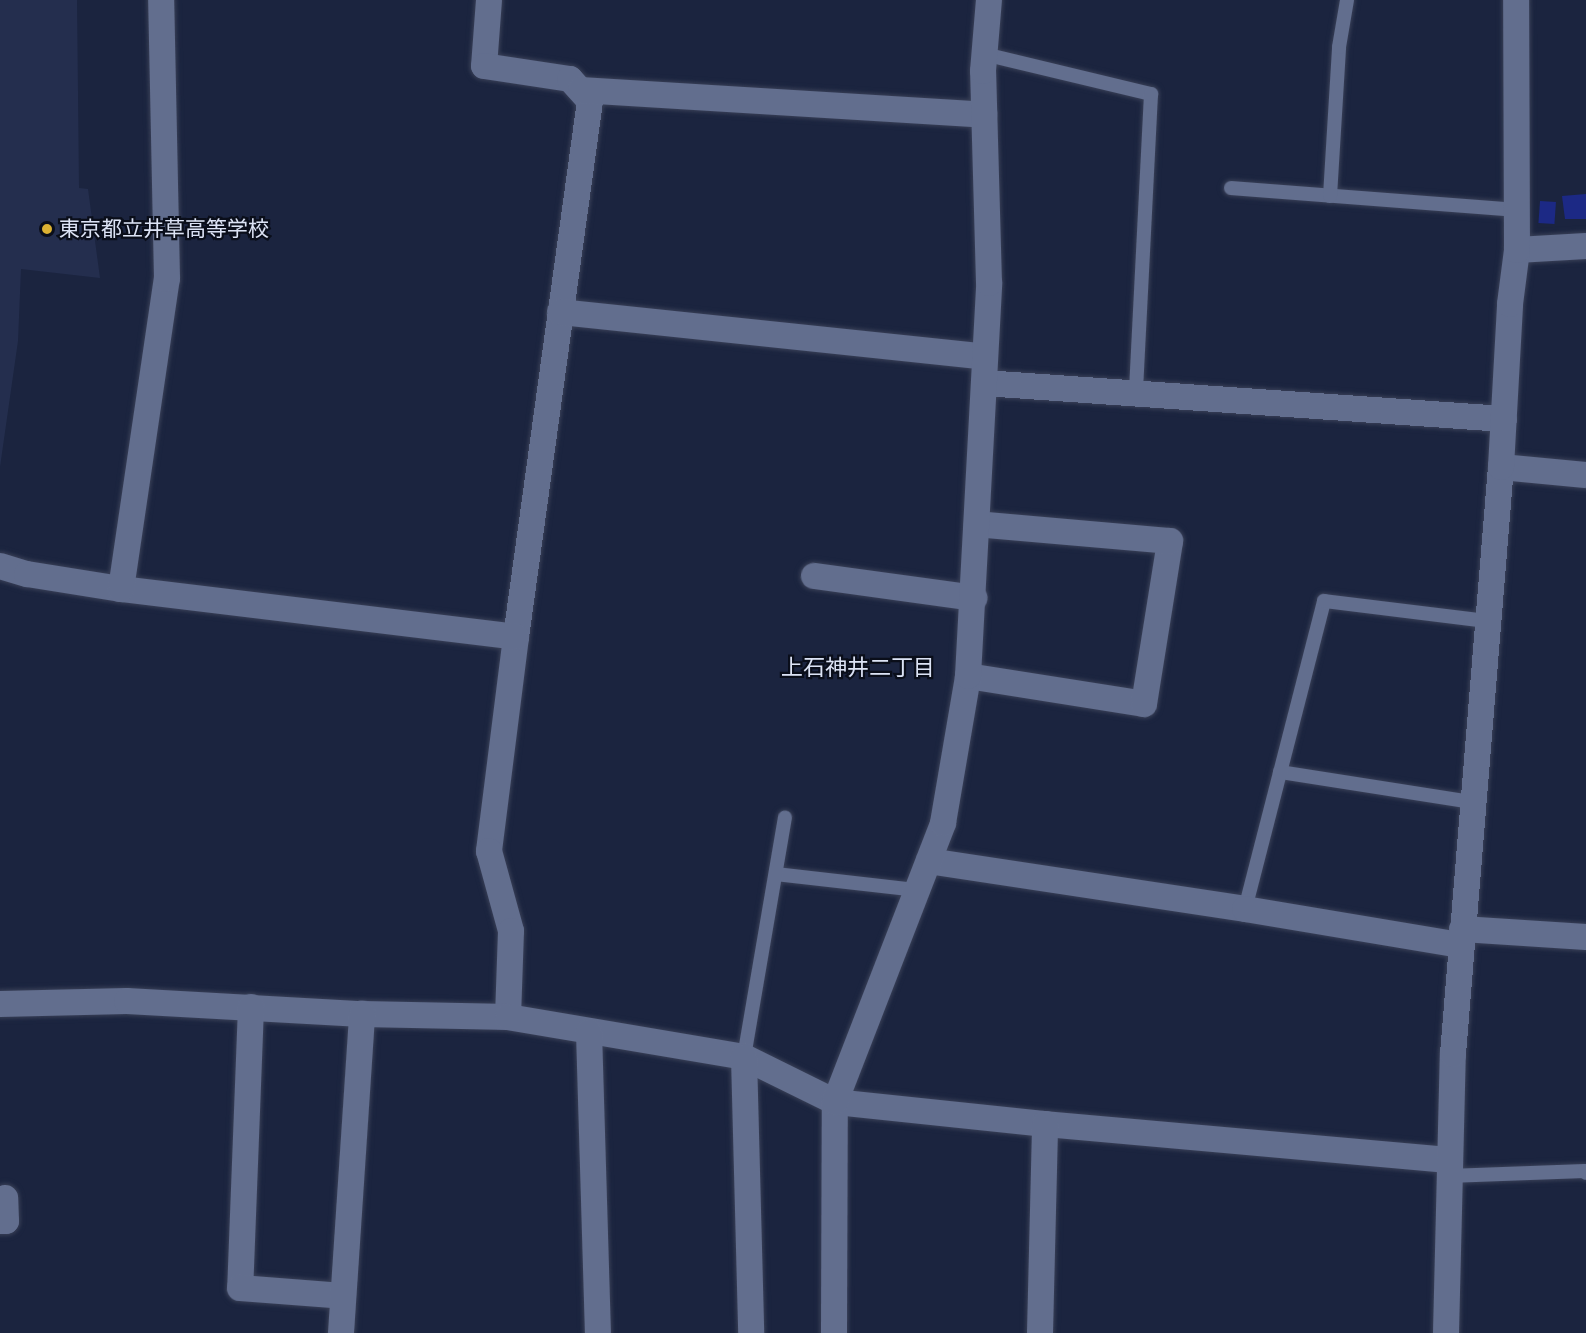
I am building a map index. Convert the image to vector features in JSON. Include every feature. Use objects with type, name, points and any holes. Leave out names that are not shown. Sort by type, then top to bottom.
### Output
[{"type":"street","points":[[121,589],[167,279],[161,0]]},
{"type":"street","points":[[489,0],[484,66],[570,79],[590,101],[516,637],[489,851],[511,932],[508,1017]]},
{"type":"street","points":[[834,1333],[835,1102],[943,823],[969,676],[989,284],[984,54],[989,0]]},
{"type":"street","points":[[1446,1333],[1448,1168],[1461,937],[1501,467],[1510,304],[1517,250],[1516,0]]},
{"type":"street","points":[[580,90],[984,115]]},
{"type":"street","points":[[1517,250],[1586,246]]},
{"type":"street","points":[[560,312],[985,357]]},
{"type":"street","points":[[984,383],[1504,418]]},
{"type":"street","points":[[1501,467],[1586,474]]},
{"type":"street","points":[[969,676],[1144,704],[1170,541],[977,524]]},
{"type":"street","points":[[0,566],[27,574],[121,589],[516,637]]},
{"type":"street","points":[[814,576],[974,598]]},
{"type":"street","points":[[929,861],[1245,909],[1461,937],[1586,938]]},
{"type":"street","points":[[0,1004],[127,1001],[362,1014],[508,1017],[744,1057],[835,1102],[1448,1168]]},
{"type":"street","points":[[251,1007],[240,1288],[343,1296]]},
{"type":"street","points":[[341,1333],[362,1014]]},
{"type":"street","points":[[589,1032],[598,1333]]},
{"type":"street","points":[[744,1057],[751,1333]]},
{"type":"street","points":[[1040,1333],[1046,1125]]},
{"type":"lane","points":[[1330,196],[1339,47],[1347,0]]},
{"type":"lane","points":[[984,54],[1151,94],[1136,393]]},
{"type":"lane","points":[[1231,188],[1517,210]]},
{"type":"lane","points":[[1245,909],[1324,601],[1488,621]]},
{"type":"lane","points":[[1280,772],[1472,802]]},
{"type":"lane","points":[[744,1057],[785,817]]},
{"type":"lane","points":[[776,874],[917,890]]},
{"type":"lane","points":[[1448,1168],[1585,1171],[1586,1173]]},
{"type":"shaded area","name":"東京都立井草高等学校","points":[[0,0],[77,0],[79,188],[88,189],[100,278],[21,269],[18,341],[0,467]]},
{"type":"building","points":[[1586,194],[1586,219],[1565,219],[1562,196]]},
{"type":"building","points":[[1540,201],[1556,202],[1554,224],[1538,223]]},
{"type":"place","name":"東京都立井草高等学校","points":[[47,229]]},
{"type":"district","name":"上石神井二丁目","points":[[858,668]]}]
